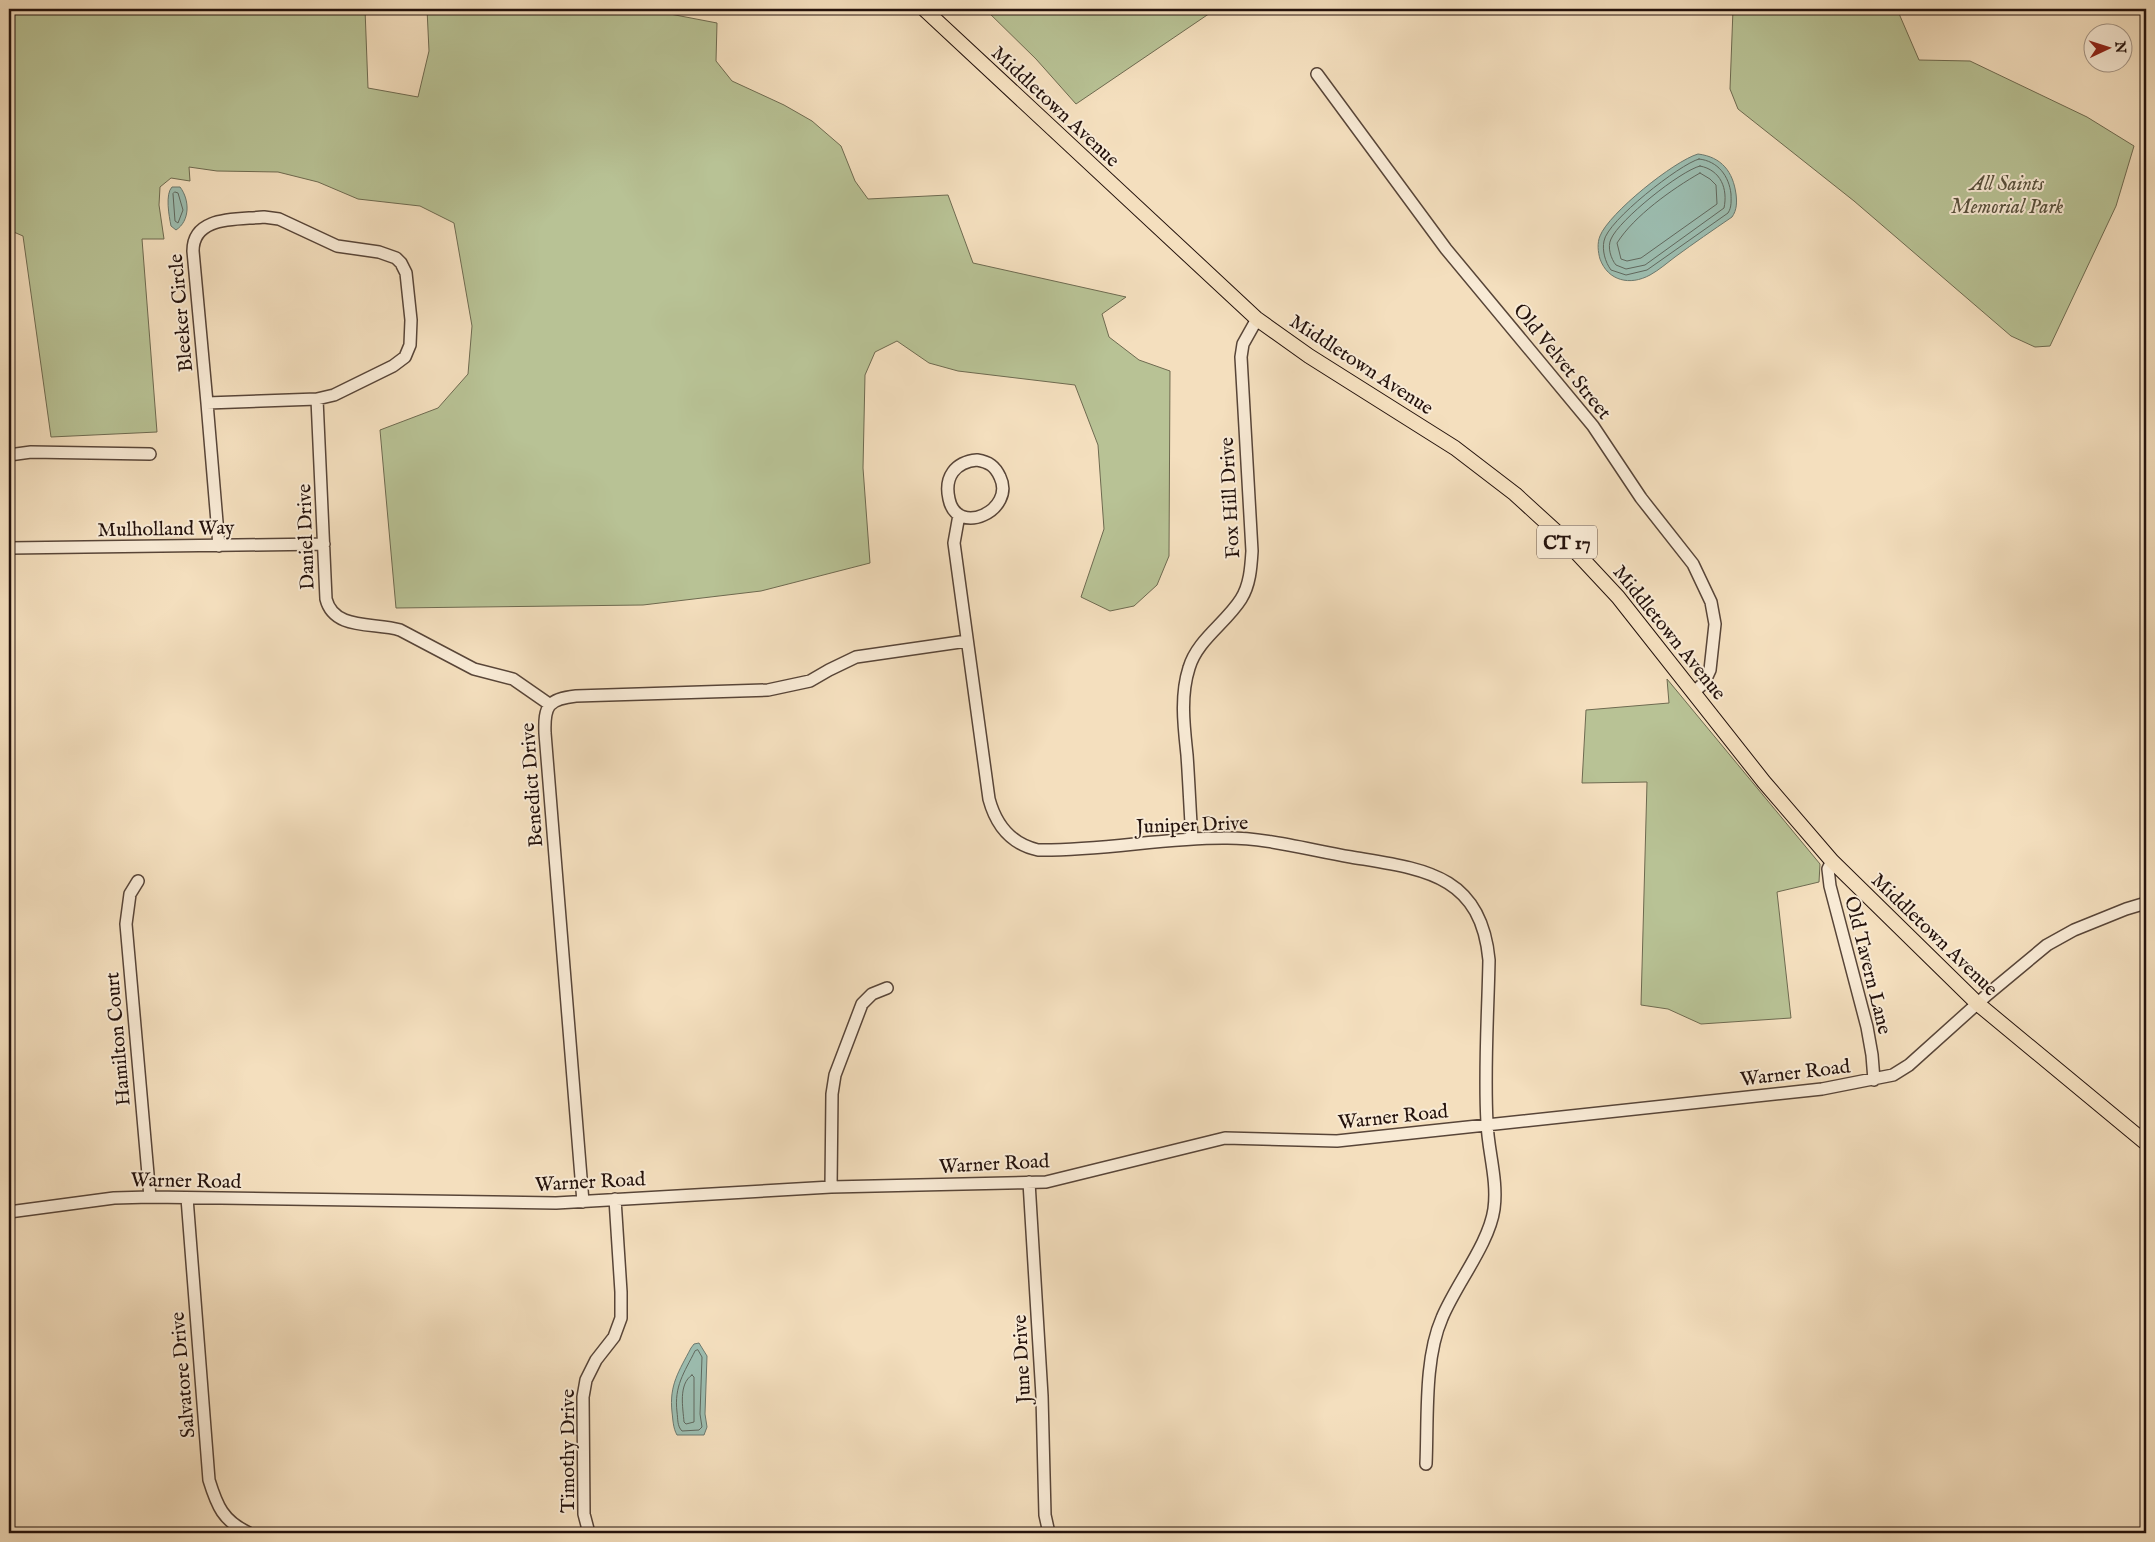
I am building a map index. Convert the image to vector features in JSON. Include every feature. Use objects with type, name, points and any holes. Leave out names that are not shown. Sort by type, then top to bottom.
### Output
[{"type":"main road","name":"Middletown Avenue","points":[[929,10],[1257,319],[1309,356],[1455,448],[1515,494],[1562,537],[1596,572],[1694,692],[1764,782],[1832,861],[1978,1004],[2146,1143]]},
{"type":"street","name":"Old Velvet Street","points":[[1316,74],[1446,249],[1593,426],[1641,498],[1693,564],[1711,602],[1715,624],[1710,670],[1704,683],[1694,692]]},
{"type":"street","name":"Bleeker Circle","points":[[207,403],[317,399],[349,388],[388,369],[404,357],[410,345],[411,331],[406,273],[401,263],[388,254],[337,246],[280,219],[264,217],[209,224],[200,229],[194,240],[193,251],[219,546]]},
{"type":"street","name":"Fox Hill Drive","points":[[1192,839],[1184,720],[1184,688],[1189,667],[1199,648],[1228,616],[1242,597],[1250,572],[1252,551],[1241,357],[1243,344],[1257,319]]},
{"type":"street","name":"Daniel Drive","points":[[317,399],[326,599],[332,613],[345,621],[387,626],[400,630],[474,669],[513,679],[549,704]]},
{"type":"street","points":[[9,455],[31,452],[150,454]]},
{"type":"street","points":[[977,460],[994,466],[1002,481],[1000,499],[996,507],[988,513],[972,518],[958,515],[949,503],[947,493],[949,477],[956,467],[967,461],[977,460]]},
{"type":"street","name":"Juniper Drive","points":[[958,515],[954,543],[989,799],[998,822],[1007,834],[1029,848],[1038,850],[1192,839],[1225,838],[1252,840],[1412,867],[1440,878],[1464,896],[1480,919],[1488,945],[1487,1124],[1495,1189],[1494,1210],[1486,1234],[1442,1317],[1435,1336],[1431,1358],[1426,1464]]},
{"type":"street","name":"Mulholland Way","points":[[9,548],[324,544]]},
{"type":"street","name":"Benedict Drive","points":[[583,1202],[544,733],[544,714],[549,704],[561,697],[576,696],[768,690],[810,681],[856,657],[967,641]]},
{"type":"street","name":"Old Tavern Lane","points":[[1832,861],[1828,869],[1830,886],[1867,1027],[1874,1080]]},
{"type":"street","name":"Hamilton Court","points":[[138,881],[130,894],[126,924],[150,1197]]},
{"type":"street","name":"Warner Road","points":[[9,1212],[114,1198],[556,1203],[831,1187],[1046,1182],[1226,1138],[1337,1141],[1822,1089],[1874,1080],[1893,1074],[1909,1065],[2047,945],[2074,930],[2126,908],[2146,903]]},
{"type":"street","points":[[831,1187],[832,1094],[835,1075],[862,1004],[872,994],[887,988]]},
{"type":"street","name":"June Drive","points":[[1029,1182],[1042,1396],[1045,1515],[1049,1533]]},
{"type":"street","name":"Salvatore Drive","points":[[187,1198],[209,1480],[216,1503],[230,1522],[249,1533]]},
{"type":"street","name":"Timothy Drive","points":[[589,1533],[584,1505],[583,1397],[586,1380],[596,1360],[614,1337],[621,1318],[622,1292],[615,1199]]},
{"type":"green space","points":[[9,9],[365,9],[368,88],[418,97],[429,51],[427,9],[644,9],[717,23],[716,61],[732,81],[784,105],[812,121],[841,146],[855,181],[868,199],[948,195],[973,263],[1126,297],[1102,314],[1109,337],[1139,360],[1170,371],[1169,556],[1157,585],[1134,606],[1110,611],[1081,597],[1104,529],[1098,445],[1075,385],[958,371],[929,363],[897,341],[875,352],[865,375],[863,468],[870,563],[761,591],[643,605],[396,608],[380,430],[438,408],[468,374],[472,326],[454,223],[420,206],[358,199],[318,182],[278,172],[217,171],[189,167],[190,181],[171,178],[160,187],[159,205],[164,239],[142,239],[157,432],[51,437],[23,236],[9,230]]},
{"type":"green space","points":[[985,9],[1216,9],[1076,104],[1036,59]]},
{"type":"green space","name":"All Saints Memorial Park","points":[[1733,9],[1897,9],[1919,60],[1970,61],[2087,117],[2134,146],[2116,206],[2050,346],[2035,347],[2011,336],[1854,201],[1738,109],[1730,89]]},
{"type":"green space","points":[[1667,679],[1820,864],[1819,882],[1777,892],[1791,1018],[1701,1024],[1668,1009],[1641,1005],[1647,782],[1582,783],[1586,710],[1669,703]]},
{"type":"water","points":[[1698,154],[1714,158],[1729,172],[1736,197],[1736,209],[1732,217],[1650,275],[1628,281],[1614,277],[1604,266],[1599,253],[1599,239],[1606,226],[1643,189],[1674,167]]},
{"type":"water","points":[[172,187],[180,187],[187,204],[184,221],[176,230],[171,226],[169,211],[168,200]]},
{"type":"water","points":[[699,1343],[707,1356],[705,1414],[707,1427],[704,1435],[677,1435],[672,1412],[672,1394],[679,1371],[691,1348],[694,1344]]}]
